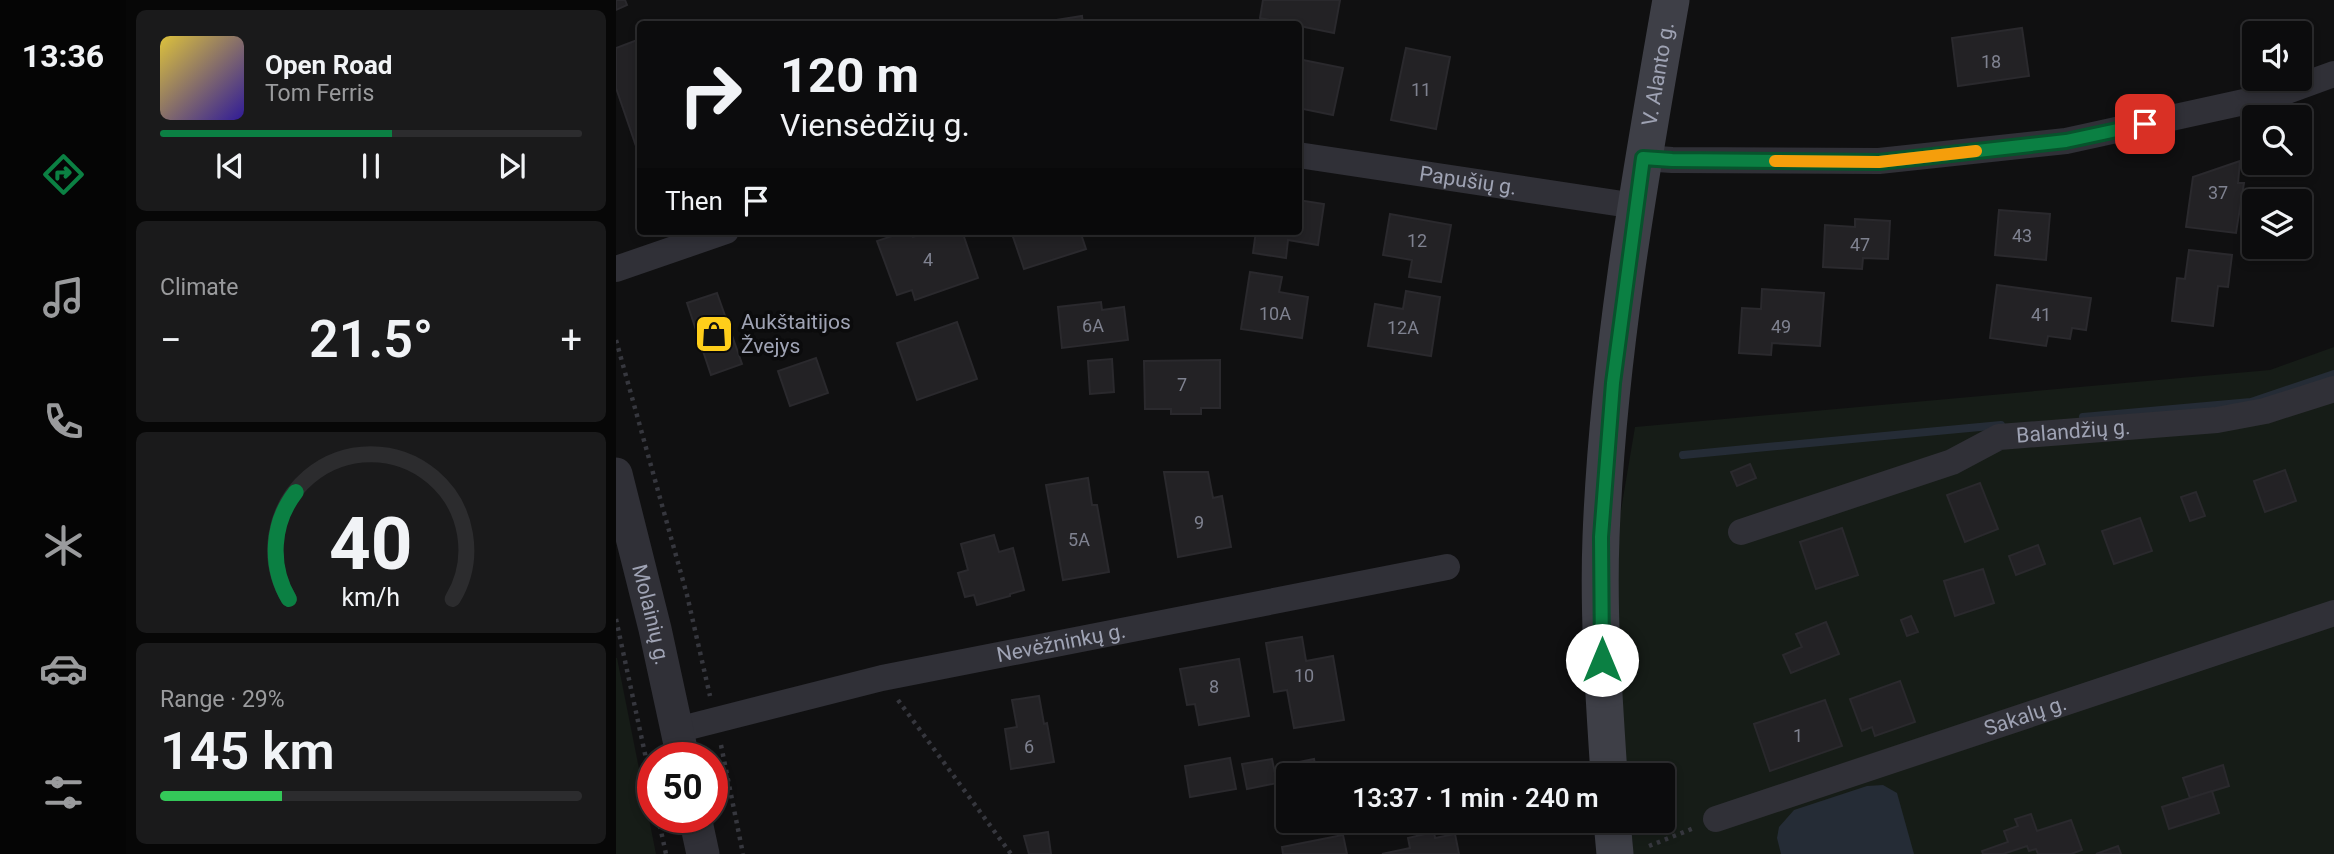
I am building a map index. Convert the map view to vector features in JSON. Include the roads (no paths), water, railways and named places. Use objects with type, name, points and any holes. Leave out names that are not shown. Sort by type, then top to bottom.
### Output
[{"type":"main road","name":"V. Alanto g.","points":[[1608,763],[1602,660],[1601,537],[1613,383],[1643,158],[1671,0]]},
{"type":"main road","points":[[1620,833],[1632,850]]},
{"type":"street","points":[[1643,158],[1879,162],[2066,141],[2276,94],[2334,74]]},
{"type":"street","name":"Papušių g.","points":[[1302,156],[1636,206]]},
{"type":"street","points":[[616,269],[714,235]]},
{"type":"street","name":"Balandžių g.","points":[[1741,532],[1952,462],[2000,437],[2217,420],[2265,411],[2334,389]]},
{"type":"street","name":"Molainių g.","points":[[616,474],[655,629],[680,742]]},
{"type":"street","name":"Nevėžninkų g.","points":[[683,742],[716,720],[882,678],[1447,567]]},
{"type":"street","name":"Sakalų g.","points":[[1716,819],[2334,613]]},
{"type":"street","points":[[698,833],[703,854]]},
{"type":"waterway","points":[[2083,417],[2251,402],[2334,374]]},
{"type":"waterway","points":[[1683,455],[2001,425]]},
{"type":"place","name":"Aukštaitijos Žvejys","points":[[714,334]]}]
